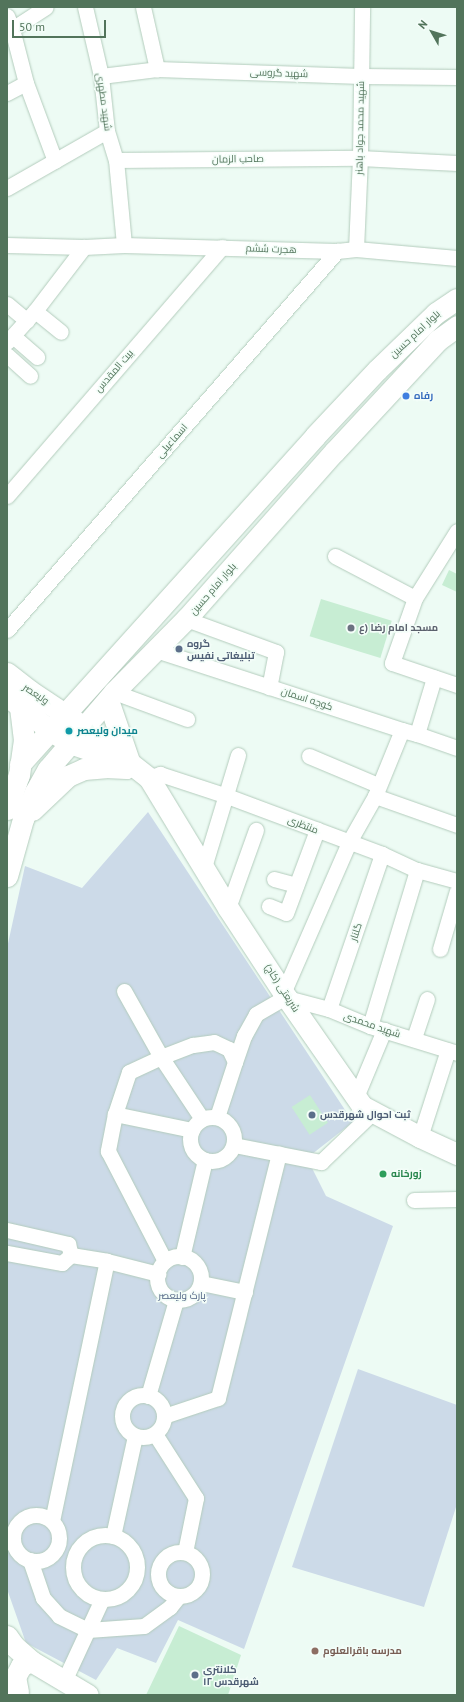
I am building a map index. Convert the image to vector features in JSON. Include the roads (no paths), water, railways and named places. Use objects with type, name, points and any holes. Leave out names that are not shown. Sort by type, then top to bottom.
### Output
[{"type":"main road","name":"بلوار امام حسین","points":[[7,876],[12,808],[20,764],[315,436],[377,370],[436,314],[457,299]]},
{"type":"main road","name":"بلوار امام حسین","points":[[12,808],[35,792],[48,769],[111,696],[186,619],[334,452],[438,340],[457,326]]},
{"type":"main road","points":[[315,436],[334,452]]},
{"type":"main road","name":"ولیعصر","points":[[7,673],[19,698],[66,714],[139,770]]},
{"type":"main road","points":[[111,696],[139,770]]},
{"type":"main road","points":[[19,698],[51,731],[70,743],[139,770]]},
{"type":"main road","points":[[19,698],[24,740],[20,764]]},
{"type":"main road","points":[[12,808],[68,776],[84,770],[105,767],[139,770]]},
{"type":"main road","name":"شریعتی (کاج)","points":[[139,770],[204,867],[228,908],[362,1106],[420,1137],[457,1154]]},
{"type":"main road","points":[[7,1636],[14,1646],[31,1661],[88,1695]]},
{"type":"main road","points":[[16,1692],[15,1677],[21,1666],[31,1661]]},
{"type":"street","points":[[46,7],[10,22],[26,83],[56,161]]},
{"type":"street","name":"شهید مطهری","points":[[85,7],[101,76],[107,131],[116,160],[124,245]]},
{"type":"street","points":[[143,7],[157,69]]},
{"type":"street","name":"شهید محمد جواد باهنر","points":[[356,249],[360,158],[362,7]]},
{"type":"street","name":"شهید گروسی","points":[[101,76],[157,69],[361,76],[457,76]]},
{"type":"street","points":[[7,92],[26,83]]},
{"type":"street","points":[[7,188],[107,131]]},
{"type":"street","name":"صاحب الزمان","points":[[116,160],[360,158],[457,163]]},
{"type":"street","name":"هجرت ششم","points":[[7,245],[84,247],[124,245],[337,251],[356,249],[457,258]]},
{"type":"street","points":[[38,357],[10,339],[31,316],[84,247]]},
{"type":"street","name":"بیت المقدس","points":[[7,496],[222,247]]},
{"type":"street","name":"اسماعیلی","points":[[7,630],[337,251]]},
{"type":"street","points":[[7,304],[61,332]]},
{"type":"street","points":[[7,355],[30,376]]},
{"type":"street","points":[[457,531],[415,598],[392,663],[457,685]]},
{"type":"street","points":[[335,556],[415,598]]},
{"type":"street","points":[[186,619],[276,652],[269,687]]},
{"type":"street","name":"کوچه اسمان","points":[[156,650],[457,748]]},
{"type":"street","points":[[417,734],[434,678]]},
{"type":"street","points":[[111,696],[187,719]]},
{"type":"street","points":[[115,1114],[204,1122],[229,1125],[235,1138],[231,1152],[220,1160],[206,1160],[199,1157],[191,1145],[204,1122],[235,1062],[244,1036],[256,1014],[286,995],[348,842],[376,791],[402,730]]},
{"type":"street","points":[[204,867],[227,796],[238,755]]},
{"type":"street","points":[[309,756],[376,791],[457,825]]},
{"type":"street","name":"منتظری","points":[[139,770],[160,774],[227,796],[382,854],[417,870],[457,881]]},
{"type":"street","points":[[228,908],[256,830]]},
{"type":"street","points":[[269,906],[286,913],[317,830]]},
{"type":"street","name":"گلنار","points":[[329,1009],[382,854]]},
{"type":"street","points":[[356,1097],[377,1028],[417,870]]},
{"type":"street","points":[[274,879],[296,885]]},
{"type":"street","points":[[440,949],[457,891]]},
{"type":"street","points":[[124,991],[161,1057],[204,1122]]},
{"type":"street","name":"شهید محمدی","points":[[286,995],[329,1009],[377,1028],[414,1038],[452,1051]]},
{"type":"street","points":[[414,1038],[426,999]]},
{"type":"street","points":[[161,1268],[108,1151],[115,1114],[129,1072],[161,1057],[193,1045],[214,1042],[229,1049],[235,1062]]},
{"type":"street","points":[[420,1137],[452,1051]]},
{"type":"street","points":[[234,1145],[321,1162],[373,1112]]},
{"type":"street","points":[[164,1416],[218,1398],[279,1154]]},
{"type":"street","points":[[182,1256],[206,1160]]},
{"type":"street","points":[[414,1200],[457,1199]]},
{"type":"street","points":[[7,1230],[68,1244],[71,1255]]},
{"type":"street","points":[[7,1252],[62,1263],[71,1255]]},
{"type":"street","points":[[71,1255],[161,1268]]},
{"type":"street","points":[[182,1256],[195,1263],[199,1268],[201,1282],[199,1289],[189,1298],[176,1300],[164,1294],[157,1281],[161,1268],[170,1258],[182,1256]]},
{"type":"street","points":[[52,1521],[107,1261]]},
{"type":"street","points":[[201,1282],[245,1292]]},
{"type":"street","points":[[148,1396],[176,1300]]},
{"type":"street","points":[[148,1396],[159,1403],[164,1416],[163,1422],[155,1434],[142,1437],[135,1436],[129,1432],[122,1420],[124,1407],[134,1398],[148,1396]]},
{"type":"street","points":[[155,1434],[196,1498],[185,1552]]},
{"type":"street","points":[[113,1536],[135,1436]]},
{"type":"street","points":[[30,1515],[46,1516],[52,1521],[59,1535],[56,1550],[45,1559],[30,1560],[23,1557],[14,1545],[14,1531],[18,1524],[30,1515]]},
{"type":"street","points":[[113,1536],[123,1540],[131,1547],[136,1556],[138,1567],[136,1578],[131,1587],[123,1594],[113,1598],[102,1599],[92,1596],[84,1591],[74,1576],[73,1566],[79,1548],[86,1542],[94,1537],[113,1536]]},
{"type":"street","points":[[30,1560],[43,1598],[59,1616],[88,1630],[144,1626],[170,1607],[179,1596],[193,1592],[201,1580],[202,1573],[197,1560],[185,1552],[178,1552],[165,1558],[158,1571],[158,1578],[165,1591],[179,1596]]},
{"type":"street","points":[[64,1681],[102,1599]]},
{"type":"place","name":"رفاه","points":[[406,396]]},
{"type":"place","name":"مسجد امام رضا (ع","points":[[351,628]]},
{"type":"place","name":"گروه تبلیغاتی نفیس","points":[[179,649]]},
{"type":"place","name":"میدان ولیعصر","points":[[69,731]]},
{"type":"place","name":"ثبت احوال شهرقدس","points":[[312,1115]]},
{"type":"place","name":"زورخانه","points":[[383,1174]]},
{"type":"place","name":"مدرسه باقرالعلوم","points":[[315,1651]]},
{"type":"place","name":"کلانتری ۱۲ شهرقدس","points":[[195,1675]]},
{"type":"park label","name":"پارک ولیعصر","points":[[182,1296]]}]
